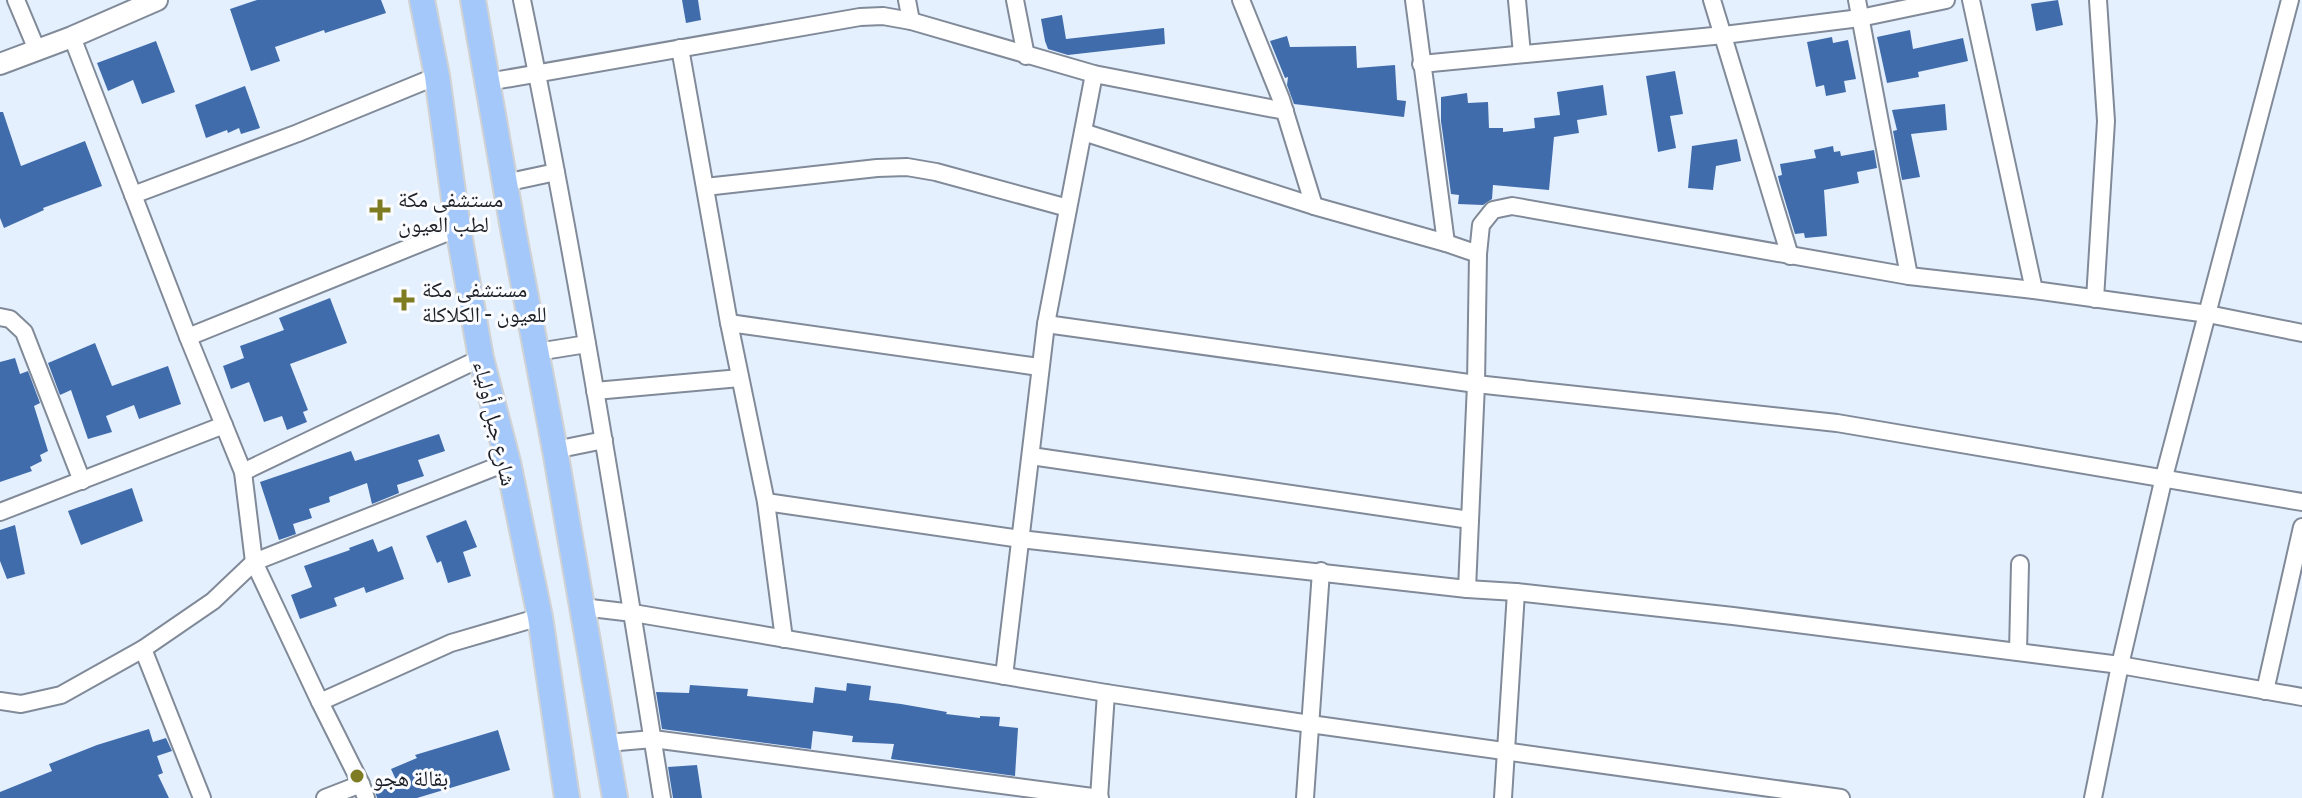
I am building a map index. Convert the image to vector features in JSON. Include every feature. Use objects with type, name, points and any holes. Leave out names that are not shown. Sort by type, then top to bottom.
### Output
[{"type":"main road","name":"شارع جبل أولياء","points":[[422,0],[437,76],[458,228],[481,358],[508,462],[540,617],[567,798]]},
{"type":"main road","points":[[473,0],[615,798]]},
{"type":"street","points":[[16,0],[37,50]]},
{"type":"street","points":[[0,64],[157,0]]},
{"type":"street","points":[[522,0],[604,440],[662,798]]},
{"type":"street","points":[[907,0],[911,21]]},
{"type":"street","points":[[1015,0],[1026,56]]},
{"type":"street","points":[[1241,0],[1285,111],[1314,206]]},
{"type":"street","points":[[1414,0],[1446,243]]},
{"type":"street","points":[[1517,0],[1522,54]]},
{"type":"street","points":[[1712,0],[1790,256]]},
{"type":"street","points":[[1857,0],[1909,276]]},
{"type":"street","points":[[1421,64],[1724,35],[1860,18],[1946,0]]},
{"type":"street","points":[[1971,0],[2034,290]]},
{"type":"street","points":[[2095,299],[2106,121],[2098,0]]},
{"type":"street","points":[[2093,798],[2164,477],[2290,0]]},
{"type":"street","points":[[488,82],[860,17],[883,16],[911,21],[1094,74],[1285,111]]},
{"type":"street","points":[[72,37],[243,472],[254,562],[364,791],[325,798]]},
{"type":"street","points":[[680,48],[729,323],[766,502],[784,639]]},
{"type":"street","points":[[1004,676],[1039,367],[1094,74]]},
{"type":"street","points":[[133,195],[298,133],[437,76]]},
{"type":"street","points":[[1083,132],[1314,206],[1478,254]]},
{"type":"street","points":[[705,187],[907,167],[1068,208]]},
{"type":"street","points":[[505,183],[556,172]]},
{"type":"street","points":[[1467,589],[1478,254],[1481,225],[1493,210],[1512,206],[1909,276],[2208,314],[2302,333]]},
{"type":"street","points":[[188,337],[458,228]]},
{"type":"street","points":[[0,317],[10,319],[24,332],[82,481]]},
{"type":"street","points":[[729,323],[1039,367]]},
{"type":"street","points":[[1046,324],[1476,384],[1837,423],[2302,502]]},
{"type":"street","points":[[537,352],[587,344]]},
{"type":"street","points":[[243,472],[481,358]]},
{"type":"street","points":[[595,391],[740,378]]},
{"type":"street","points":[[0,512],[224,425]]},
{"type":"street","points":[[555,450],[604,440]]},
{"type":"street","points":[[1031,456],[1470,520]]},
{"type":"street","points":[[0,701],[21,704],[61,695],[143,649],[213,601],[254,562],[508,462]]},
{"type":"street","points":[[766,502],[1020,539],[1733,616],[2018,652],[2120,665],[2302,697]]},
{"type":"street","points":[[2265,691],[2297,565],[2302,527]]},
{"type":"street","points":[[2018,652],[2020,564]]},
{"type":"street","points":[[1305,798],[1321,571]]},
{"type":"street","points":[[1503,798],[1516,592]]},
{"type":"street","points":[[582,607],[1106,693],[1830,797]]},
{"type":"street","points":[[320,702],[451,643],[540,617]]},
{"type":"street","points":[[143,649],[202,798]]},
{"type":"street","points":[[607,743],[653,739],[1099,798],[1106,693]]},
{"type":"building","points":[[257,0],[381,0],[386,13],[275,47],[280,61],[251,71],[230,9]]},
{"type":"building","points":[[682,0],[698,0],[701,20],[686,23]]},
{"type":"building","points":[[2058,0],[2063,25],[2036,31],[2031,4]]},
{"type":"building","points":[[1062,15],[1066,39],[1164,28],[1165,44],[1068,55],[1048,49],[1041,19]]},
{"type":"building","points":[[1910,30],[1913,49],[1963,38],[1968,61],[1918,72],[1919,77],[1887,83],[1877,37]]},
{"type":"building","points":[[1287,36],[1290,47],[1356,46],[1357,68],[1395,65],[1397,100],[1406,101],[1404,117],[1294,104],[1287,85],[1288,77],[1285,78],[1270,41]]},
{"type":"building","points":[[1832,37],[1833,43],[1848,40],[1856,79],[1844,81],[1846,92],[1826,96],[1824,85],[1816,87],[1807,42]]},
{"type":"building","points":[[156,41],[175,92],[142,104],[133,80],[108,91],[97,63]]},
{"type":"building","points":[[1675,71],[1683,114],[1670,116],[1676,148],[1658,152],[1646,76]]},
{"type":"building","points":[[1603,85],[1607,115],[1577,120],[1579,133],[1554,137],[1549,190],[1493,185],[1492,199],[1483,205],[1458,204],[1459,195],[1451,194],[1441,121],[1441,97],[1467,93],[1468,103],[1488,102],[1489,128],[1503,128],[1503,132],[1535,128],[1534,118],[1560,115],[1557,92]]},
{"type":"building","points":[[245,86],[260,128],[241,134],[239,128],[228,133],[227,130],[206,138],[195,105]]},
{"type":"building","points":[[1945,104],[1947,130],[1911,134],[1920,177],[1902,180],[1892,110]]},
{"type":"building","points":[[0,112],[3,112],[21,166],[85,141],[102,186],[43,208],[4,228],[0,218]]},
{"type":"building","points":[[1737,139],[1741,161],[1716,166],[1713,190],[1688,188],[1692,146]]},
{"type":"building","points":[[1833,146],[1834,152],[1840,151],[1841,156],[1874,150],[1877,168],[1857,172],[1859,183],[1824,190],[1827,236],[1805,238],[1804,233],[1795,234],[1779,181],[1778,176],[1782,175],[1780,164],[1816,158],[1814,150]]},
{"type":"building","points":[[330,298],[347,343],[290,364],[308,410],[303,412],[307,422],[287,430],[282,416],[264,422],[249,382],[231,389],[223,366],[244,358],[240,346],[284,330],[279,318]]},
{"type":"building","points":[[95,343],[112,386],[168,366],[181,404],[139,419],[134,405],[106,416],[112,432],[88,439],[71,390],[60,395],[48,363]]},
{"type":"building","points":[[15,358],[20,374],[28,371],[40,403],[34,406],[48,451],[40,455],[42,461],[30,467],[32,471],[0,482],[0,362]]},
{"type":"building","points":[[439,434],[445,451],[418,460],[424,476],[397,485],[399,493],[372,504],[367,483],[329,497],[330,502],[309,509],[312,518],[293,524],[296,534],[279,540],[260,482],[351,451],[355,461]]},
{"type":"building","points":[[132,488],[143,521],[81,545],[68,511]]},
{"type":"building","points":[[466,520],[477,547],[463,552],[471,576],[448,583],[441,561],[437,563],[426,536]]},
{"type":"building","points":[[15,525],[25,574],[7,579],[0,561],[0,530]]},
{"type":"building","points":[[373,539],[378,552],[392,546],[404,579],[366,593],[364,587],[334,598],[337,606],[300,619],[291,595],[312,587],[304,566]]},
{"type":"building","points":[[847,683],[871,686],[869,700],[946,714],[1000,717],[999,726],[1018,728],[1015,776],[891,759],[894,744],[852,742],[853,736],[813,731],[811,749],[662,729],[656,692],[689,693],[690,685],[748,689],[747,696],[813,703],[815,687],[846,691]]},
{"type":"building","points":[[149,729],[153,742],[166,738],[172,751],[157,756],[163,773],[158,775],[169,798],[0,798],[0,792],[52,771],[49,764]]},
{"type":"building","points":[[498,730],[510,770],[417,798],[377,798],[375,791],[397,782],[391,769],[417,758],[415,755]]},
{"type":"building","points":[[697,765],[702,798],[673,798],[668,767]]},
{"type":"place","name":"مستشفى مكة لطب العيون","points":[[380,210]]},
{"type":"place","name":"مستشفى مكة للعيون - الكلاكلة","points":[[404,300]]},
{"type":"place","name":"بقالة هجو","points":[[357,776]]}]
